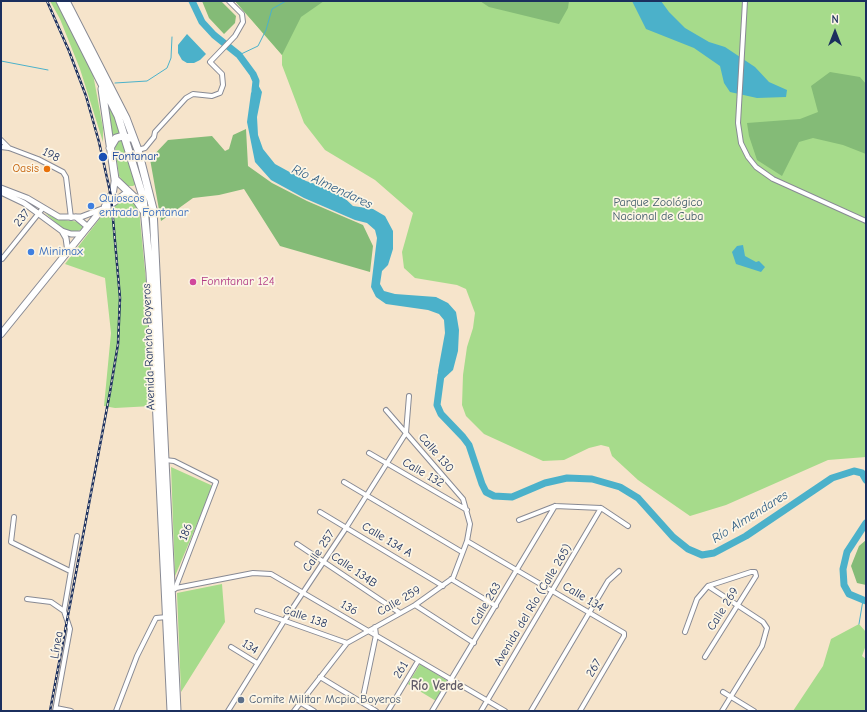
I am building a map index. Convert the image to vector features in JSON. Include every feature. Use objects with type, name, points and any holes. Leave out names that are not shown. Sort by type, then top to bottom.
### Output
[{"type":"highway","name":"Avenida Rancho Boyeros","points":[[60,1],[113,104],[126,136],[140,184],[146,219],[171,711]]},
{"type":"highway","name":"Avenida Rancho Boyeros","points":[[66,1],[120,103],[138,148],[153,209],[164,460],[173,589],[177,711]]},
{"type":"highway","points":[[97,73],[104,95],[115,180],[139,203],[146,219]]},
{"type":"highway","points":[[110,148],[116,138],[126,136],[130,138],[138,148]]},
{"type":"highway","points":[[128,192],[140,184],[145,175]]},
{"type":"main road","points":[[1,334],[103,208],[113,192],[115,180]]},
{"type":"main road","points":[[103,208],[128,192]]},
{"type":"street","points":[[138,148],[146,148],[153,140],[155,132],[186,98],[193,94],[212,96],[220,93],[223,85],[222,74],[210,62],[235,36],[240,29],[243,17],[239,10],[229,1]]},
{"type":"street","points":[[746,1],[738,131],[741,143],[756,167],[773,179],[866,221]]},
{"type":"street","points":[[1,140],[9,148]]},
{"type":"street","points":[[1,147],[9,148]]},
{"type":"street","name":"198","points":[[9,148],[38,159],[63,172],[66,177],[74,218]]},
{"type":"street","points":[[3,192],[27,198],[55,216],[74,218],[86,216],[103,208]]},
{"type":"street","points":[[3,192],[24,203],[62,230],[75,235],[82,234]]},
{"type":"street","name":"237","points":[[2,258],[42,208]]},
{"type":"street","points":[[74,218],[88,227]]},
{"type":"street","points":[[62,230],[65,235],[68,252]]},
{"type":"street","name":"Calle 257","points":[[228,711],[257,663],[324,562],[406,433],[409,396]]},
{"type":"street","name":"Calle 130","points":[[386,410],[463,500],[468,510]]},
{"type":"street","name":"Calle 132","points":[[369,453],[468,510]]},
{"type":"street","name":"186","points":[[164,460],[174,461],[216,482],[173,589]]},
{"type":"street","points":[[344,482],[462,552]]},
{"type":"street","points":[[519,520],[555,506],[601,508],[628,526]]},
{"type":"street","name":"Calle 263","points":[[432,711],[555,506]]},
{"type":"street","name":"Avenida del Río (Calle 265)","points":[[481,711],[601,508]]},
{"type":"street","name":"Calle 259","points":[[294,711],[347,643],[415,605],[451,579],[467,541],[470,524],[468,510]]},
{"type":"street","name":"Calle 134 A","points":[[320,512],[443,586]]},
{"type":"street","points":[[14,517],[11,542],[70,570]]},
{"type":"street","name":"Línea","points":[[55,710],[70,629],[64,611],[67,602],[70,570],[76,536]]},
{"type":"street","name":"Calle 134","points":[[467,541],[625,635]]},
{"type":"street","name":"Calle 134B","points":[[297,544],[400,613]]},
{"type":"street","points":[[531,711],[608,581],[620,571]]},
{"type":"street","name":"136","points":[[173,589],[230,576],[261,572],[271,574],[505,711]]},
{"type":"street","name":"Calle 269","points":[[705,657],[756,576],[755,572],[708,586]]},
{"type":"street","points":[[451,579],[496,606]]},
{"type":"street","points":[[685,632],[697,599],[708,586],[763,622],[767,628],[762,646],[722,711]]},
{"type":"street","points":[[27,599],[51,602],[64,611]]},
{"type":"street","points":[[415,605],[474,643]]},
{"type":"street","name":"Calle 138","points":[[257,611],[347,643]]},
{"type":"street","points":[[116,711],[137,656],[156,618],[167,617]]},
{"type":"street","points":[[362,702],[376,635],[375,627]]},
{"type":"street","name":"267","points":[[580,711],[625,635]]},
{"type":"street","name":"134","points":[[232,647],[257,663]]},
{"type":"street","name":"261","points":[[388,711],[418,661]]},
{"type":"street","points":[[320,677],[376,711]]},
{"type":"street","points":[[723,692],[754,711]]},
{"type":"street","points":[[301,703],[314,711]]},
{"type":"street","points":[[55,710],[71,711]]},
{"type":"green space","points":[[50,1],[56,1],[93,74],[103,128],[103,142],[80,69],[60,19]]},
{"type":"green space","points":[[202,1],[221,1],[236,16],[235,23],[224,34],[209,18]]},
{"type":"green space","name":"Parque Zoológico Nacional de Cuba","points":[[235,1],[866,1],[866,457],[828,460],[726,505],[690,516],[638,480],[612,456],[609,447],[601,445],[589,448],[564,460],[543,461],[484,434],[466,416],[462,405],[463,375],[467,347],[473,328],[475,313],[466,289],[457,285],[415,278],[404,268],[402,252],[413,213],[375,180],[325,150],[304,123],[282,65],[282,55]]},
{"type":"green space","points":[[235,1],[324,1],[301,17],[282,55]]},
{"type":"green space","points":[[480,1],[569,1],[568,8],[559,24],[489,7]]},
{"type":"green space","points":[[830,72],[860,77],[866,84],[866,154],[843,145],[813,138],[799,142],[782,176],[757,160],[749,136],[747,123],[800,119],[818,112],[811,86]]},
{"type":"green space","points":[[109,106],[123,132],[113,138],[108,108]]},
{"type":"green space","points":[[246,129],[248,166],[272,183],[307,201],[363,225],[373,246],[370,272],[280,246],[244,189],[219,195],[193,198],[161,221],[150,159],[168,140],[212,136],[225,151],[229,149],[233,135]]},
{"type":"green space","points":[[123,139],[138,183],[133,186],[127,186],[119,176],[115,147],[118,142]]},
{"type":"green space","points":[[124,198],[133,201],[139,210],[146,281],[152,406],[115,408],[104,406],[111,333],[105,278],[65,264],[107,209]]},
{"type":"green space","points":[[45,213],[57,219],[80,222],[83,226],[82,229],[74,233],[65,231]]},
{"type":"green space","points":[[171,467],[213,486],[175,576]]},
{"type":"green space","points":[[866,540],[866,585],[857,583],[851,566],[859,546]]},
{"type":"green space","points":[[222,584],[225,622],[181,692],[177,593]]},
{"type":"green space","points":[[859,624],[866,632],[866,645],[862,656],[866,659],[866,711],[793,711],[823,666],[831,639]]},
{"type":"green space","points":[[420,664],[448,681],[436,701],[408,684]]},
{"type":"water","points":[[632,1],[661,1],[669,12],[685,28],[709,42],[725,47],[755,67],[769,82],[787,90],[786,97],[757,98],[730,92],[724,83],[720,66],[694,48],[646,29]]},
{"type":"water","points":[[187,34],[206,54],[194,63],[187,63],[182,60],[178,53],[178,45]]},
{"type":"water","points":[[256,81],[262,92],[257,117],[258,135],[263,149],[275,164],[306,181],[337,191],[353,206],[373,209],[385,216],[393,231],[393,249],[388,265],[382,271],[380,284],[384,291],[395,294],[436,297],[448,303],[456,312],[459,330],[458,351],[453,370],[439,383],[438,371],[445,333],[444,320],[439,314],[428,310],[386,304],[376,297],[371,287],[377,238],[375,230],[367,223],[355,220],[304,198],[271,180],[255,162],[247,122],[251,93]]},
{"type":"water","points":[[743,245],[745,256],[756,262],[759,261],[765,267],[761,272],[736,264],[732,252],[737,246]]},
{"type":"waterway","name":"Río Almendares","points":[[192,1],[202,22],[214,35],[239,55],[253,74],[256,81],[255,90]]},
{"type":"waterway","points":[[239,55],[258,46],[266,30],[272,9],[286,1]]},
{"type":"waterway","points":[[115,83],[147,81],[167,68],[171,58],[172,37]]},
{"type":"waterway","points":[[1,61],[48,70]]},
{"type":"waterway","name":"Río Almendares","points":[[441,375],[437,405],[441,414],[469,445],[486,492],[494,496],[512,497],[545,483],[567,478],[592,479],[620,487],[638,498],[673,537],[688,549],[702,555],[714,553],[746,536],[832,478],[854,471],[862,473],[866,480]]},
{"type":"waterway","name":"Río Almendares","points":[[866,523],[847,552],[843,569],[844,585],[849,594],[866,601]]},
{"type":"waterway","points":[[859,624],[863,600]]},
{"type":"railway","points":[[47,1],[69,51],[86,96],[99,142],[111,196],[120,298],[118,344],[110,392],[50,711]]},
{"type":"place","name":"Fontanar","points":[[103,157]]},
{"type":"place","name":"Oasis","points":[[47,169]]},
{"type":"place","name":"Quioscos entrada Fontanar","points":[[91,206]]},
{"type":"place","name":"Minimax","points":[[31,252]]},
{"type":"place","name":"Fonntanar 124","points":[[193,282]]},
{"type":"place","name":"Comite Militar Mcpio Boyeros","points":[[241,700]]},
{"type":"district","name":"Río Verde","points":[[437,686]]}]
